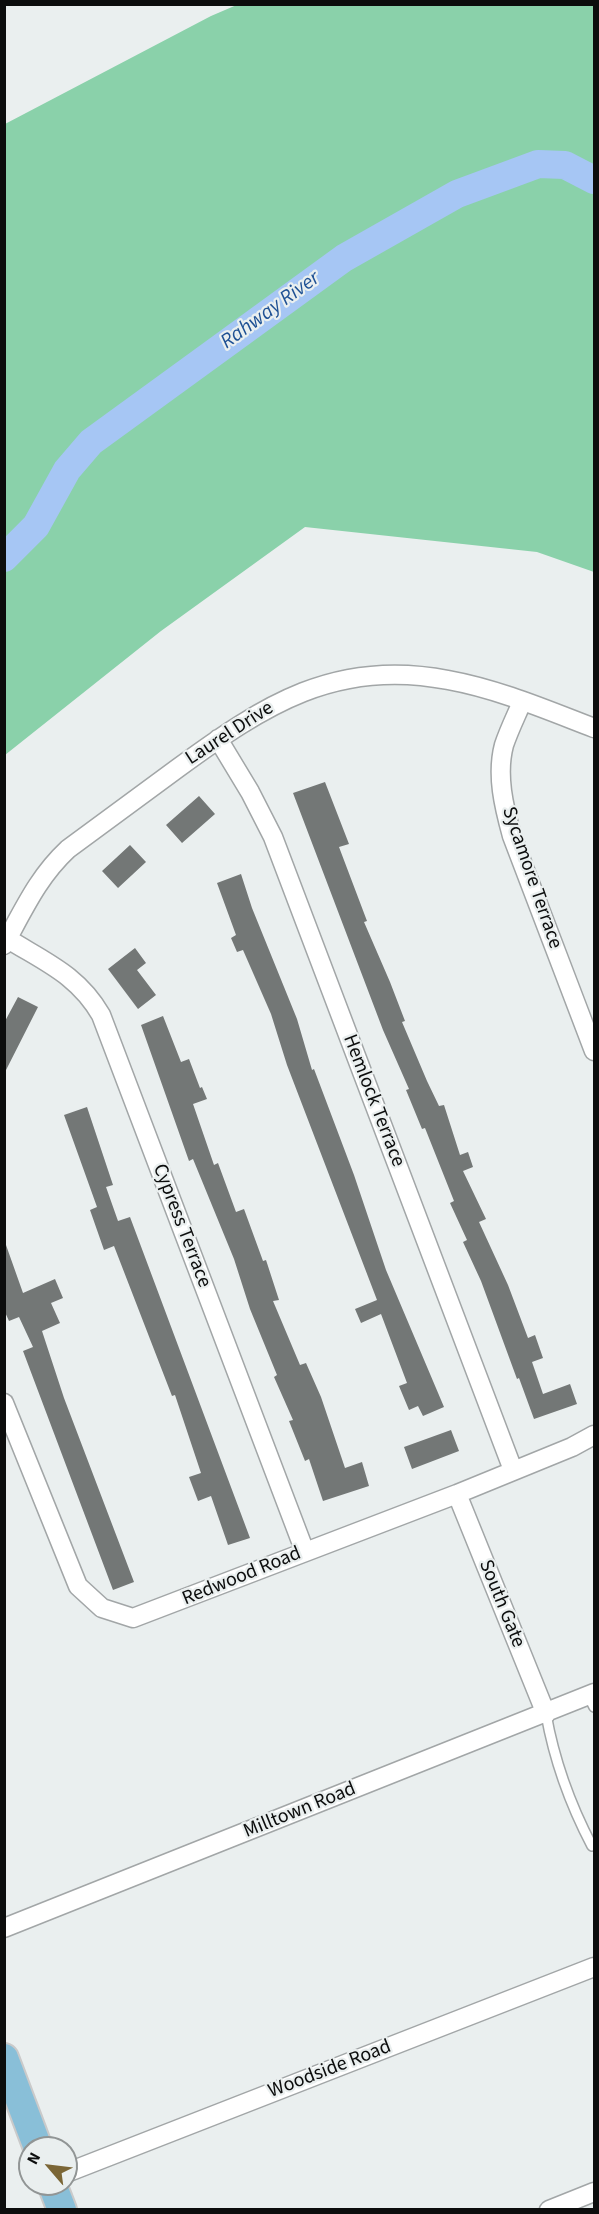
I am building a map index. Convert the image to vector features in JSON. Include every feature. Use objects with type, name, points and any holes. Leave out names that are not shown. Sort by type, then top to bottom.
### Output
[{"type":"main road","points":[[4,2058],[33,2136]]},
{"type":"street","name":"Laurel Drive","points":[[6,942],[28,897],[49,867],[68,849],[248,718],[307,690],[361,675],[385,674],[448,680],[522,702],[594,728]]},
{"type":"street","name":"Sycamore Terrace","points":[[522,702],[504,746],[501,780],[504,804],[512,836],[594,1051]]},
{"type":"street","name":"Hemlock Terrace","points":[[218,739],[250,792],[273,837],[513,1470]]},
{"type":"street","name":"Cypress Terrace","points":[[6,942],[74,979],[89,995],[100,1015],[305,1552]]},
{"type":"street","name":"Redwood Road","points":[[4,1403],[70,1571],[89,1598],[102,1608],[133,1618],[150,1614],[457,1494],[572,1447],[594,1435]]},
{"type":"street","name":"South Gate","points":[[457,1494],[546,1714]]},
{"type":"street","name":"Milltown Road","points":[[4,1928],[546,1714],[592,1698]]},
{"type":"street","name":"Woodside Road","points":[[78,2168],[594,1967]]},
{"type":"street","points":[[549,2210],[594,2192]]},
{"type":"lane","points":[[546,1714],[550,1740],[578,1820],[592,1846],[594,1845]]},
{"type":"green space","points":[[239,4],[594,5],[594,572],[537,552],[305,527],[161,631],[5,755],[5,124],[211,16]]},
{"type":"building","points":[[325,782],[349,844],[339,847],[367,921],[364,922],[390,982],[405,1021],[402,1022],[427,1081],[439,1106],[444,1105],[460,1155],[468,1152],[473,1167],[463,1171],[486,1219],[479,1222],[508,1285],[528,1338],[535,1335],[543,1358],[532,1362],[543,1394],[570,1384],[577,1404],[534,1419],[519,1378],[517,1379],[481,1281],[463,1242],[467,1240],[450,1203],[454,1201],[425,1128],[422,1129],[406,1090],[409,1089],[383,1030],[293,793]]},
{"type":"building","points":[[199,796],[215,814],[182,843],[166,825]]},
{"type":"building","points":[[130,845],[146,862],[118,888],[102,871]]},
{"type":"building","points":[[241,874],[252,908],[297,1019],[312,1070],[314,1069],[354,1175],[386,1270],[444,1407],[423,1416],[418,1406],[409,1410],[399,1386],[407,1383],[381,1314],[361,1323],[355,1309],[377,1300],[287,1065],[271,1014],[243,950],[237,952],[231,938],[236,935],[217,883]]},
{"type":"building","points":[[135,948],[146,963],[137,970],[156,995],[138,1009],[108,969]]},
{"type":"building","points":[[18,997],[38,1007],[4,1074],[4,1023]]},
{"type":"building","points":[[163,1016],[181,1062],[189,1059],[200,1088],[202,1087],[207,1099],[193,1104],[214,1165],[218,1163],[236,1212],[244,1209],[263,1261],[266,1260],[279,1300],[273,1301],[300,1365],[306,1363],[321,1397],[345,1468],[362,1462],[369,1486],[323,1501],[309,1459],[305,1461],[289,1421],[293,1420],[274,1377],[277,1375],[250,1309],[234,1259],[193,1159],[189,1161],[141,1025]]},
{"type":"building","points":[[87,1107],[113,1185],[106,1187],[118,1221],[130,1217],[250,1538],[228,1545],[211,1496],[198,1501],[189,1477],[201,1473],[175,1395],[172,1396],[114,1246],[104,1250],[90,1210],[97,1207],[64,1115]]},
{"type":"building","points":[[6,1245],[23,1293],[55,1279],[63,1298],[51,1303],[60,1323],[42,1331],[64,1398],[134,1582],[113,1590],[23,1351],[33,1347],[19,1317],[9,1321],[4,1310]]},
{"type":"building","points":[[451,1430],[459,1451],[412,1469],[404,1447]]},
{"type":"waterway","name":"Rahway River","points":[[4,558],[36,526],[67,470],[91,442],[344,258],[457,194],[538,164],[565,165],[594,180]]}]
